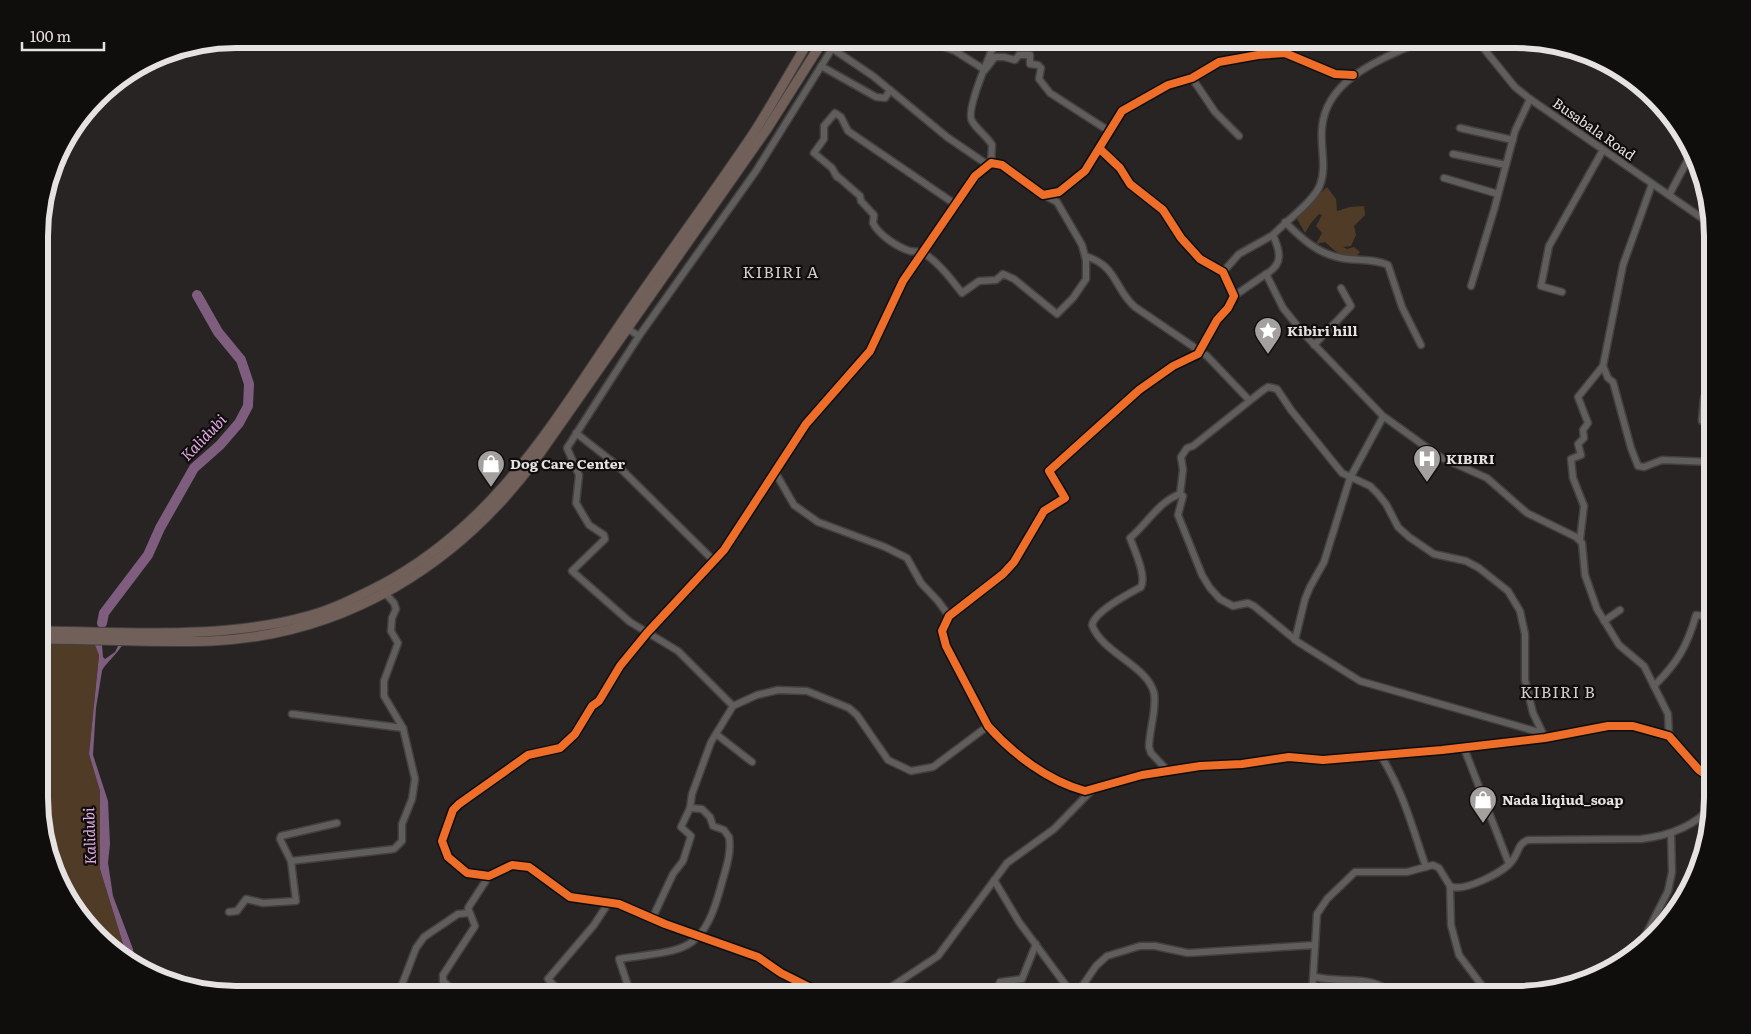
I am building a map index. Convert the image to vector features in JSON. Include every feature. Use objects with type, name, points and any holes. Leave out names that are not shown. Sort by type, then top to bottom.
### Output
[{"type":"highway","points":[[47,631],[210,636],[290,620],[346,603],[422,561],[444,545],[482,511],[530,456],[754,133],[805,48]]},
{"type":"highway","points":[[47,638],[210,636],[287,629],[334,616],[386,594],[410,580],[451,551],[502,503],[536,459],[775,116],[818,48]]},
{"type":"street","points":[[947,48],[986,70]]},
{"type":"street","points":[[489,876],[467,873],[448,857],[442,841],[453,810],[502,772],[528,755],[560,748],[575,734],[620,666],[647,633],[724,550],[806,424],[870,351],[902,280],[923,252],[965,187],[989,164],[992,145],[971,120],[970,116],[976,92],[994,48]]},
{"type":"street","points":[[1253,48],[1258,55]]},
{"type":"street","points":[[1223,272],[1239,254],[1273,235],[1320,187],[1323,166],[1321,140],[1324,114],[1334,95],[1353,75],[1408,48]]},
{"type":"street","name":"Busabala Road","points":[[1483,48],[1515,87],[1530,99],[1703,218]]},
{"type":"street","points":[[733,706],[678,651],[660,638],[647,633],[630,622],[572,571],[605,539],[604,535],[589,525],[576,503],[579,475],[567,448],[639,336],[751,179],[833,49],[890,90],[947,137],[989,164],[1006,166],[1042,195],[1057,202],[1082,245],[1085,256],[1086,279],[1057,314],[1014,279],[1003,274],[996,280],[980,281],[962,293],[944,270],[923,252],[909,250],[890,240],[877,229],[873,223],[874,215],[861,201],[860,196],[836,175]]},
{"type":"street","points":[[1042,195],[1059,192],[1084,171],[1100,149],[1118,116],[1131,104],[1168,85],[1192,78],[1219,62],[1258,55],[1290,54],[1327,71],[1353,75]]},
{"type":"street","points":[[986,70],[996,57],[1015,60],[1019,55],[1030,55],[1030,64],[1038,65],[1041,68],[1038,79],[1047,90],[1109,131]]},
{"type":"street","points":[[821,66],[876,97],[885,98],[890,90]]},
{"type":"street","points":[[1192,78],[1215,112],[1239,136]]},
{"type":"street","points":[[1471,286],[1513,140],[1530,99]]},
{"type":"street","points":[[840,185],[832,168],[814,153],[824,139],[824,126],[835,113],[841,117],[848,131],[954,204]]},
{"type":"street","points":[[775,116],[786,122]]},
{"type":"street","points":[[1460,128],[1513,140]]},
{"type":"street","points":[[1100,149],[1120,168],[1130,184],[1163,210],[1180,238],[1200,259],[1223,272],[1234,296]]},
{"type":"street","points":[[1562,292],[1541,286],[1548,250],[1603,150]]},
{"type":"street","points":[[1453,154],[1506,165]]},
{"type":"street","points":[[1669,195],[1688,160]]},
{"type":"street","points":[[1444,178],[1498,194]]},
{"type":"street","points":[[1580,540],[1584,506],[1573,478],[1571,460],[1581,455],[1578,444],[1584,438],[1583,430],[1588,423],[1578,397],[1603,366],[1623,265],[1652,184]]},
{"type":"street","points":[[1057,202],[1059,192]]},
{"type":"street","points":[[1285,222],[1312,247],[1329,255],[1376,261],[1388,266],[1402,307],[1421,345]]},
{"type":"street","points":[[1273,235],[1279,248],[1280,258],[1276,267],[1234,296],[1228,308],[1217,320],[1201,351],[1173,366],[1139,390],[1049,472],[1065,498],[1044,511],[1014,562],[1003,574],[949,616],[942,631],[946,646],[988,726],[1031,764],[1079,790],[1092,790],[1122,780],[1168,771],[1289,757],[1316,760],[1464,748],[1608,726],[1632,726],[1669,736],[1698,770],[1704,774]]},
{"type":"street","points":[[1085,256],[1094,259],[1107,269],[1118,281],[1126,298],[1135,307],[1154,322],[1201,351],[1218,365],[1248,400]]},
{"type":"street","points":[[1266,274],[1283,308],[1314,344],[1384,417],[1440,458],[1487,478],[1527,514],[1580,540],[1584,547],[1589,588],[1604,621],[1619,644],[1644,666],[1668,714],[1669,736]]},
{"type":"street","points":[[1314,344],[1351,306],[1341,288]]},
{"type":"street","points":[[628,329],[639,336]]},
{"type":"street","points":[[1603,366],[1608,378],[1612,382],[1630,448],[1638,466],[1644,467],[1662,460],[1704,462]]},
{"type":"street","points":[[1268,387],[1277,389],[1302,424],[1342,473],[1370,486],[1378,494],[1386,504],[1398,527],[1419,544],[1442,557],[1466,561],[1479,568],[1508,591],[1517,603],[1525,634],[1525,680],[1533,713],[1543,735],[1366,683],[1331,664],[1295,640],[1254,606],[1248,604],[1228,605],[1210,588],[1178,515],[1183,496],[1180,494],[1183,476],[1181,457],[1187,448],[1194,446],[1248,400],[1268,387]]},
{"type":"street","points":[[1704,398],[1702,422],[1704,422]]},
{"type":"street","points":[[1295,640],[1305,599],[1324,562],[1350,478],[1384,417]]},
{"type":"street","points":[[576,433],[618,466],[714,561]]},
{"type":"street","points":[[774,472],[794,505],[810,517],[831,529],[872,542],[907,558],[911,562],[921,583],[949,616]]},
{"type":"street","points":[[1168,771],[1151,753],[1149,747],[1154,695],[1152,685],[1146,677],[1128,664],[1096,634],[1092,625],[1096,618],[1117,600],[1141,587],[1143,581],[1137,553],[1130,538],[1143,527],[1168,498],[1180,494]]},
{"type":"street","points":[[292,861],[394,849],[402,840],[402,824],[412,799],[415,779],[404,728],[384,696],[384,682],[398,643],[391,630],[392,618],[396,609],[394,603],[386,594]]},
{"type":"street","points":[[1604,621],[1620,610]]},
{"type":"street","points":[[1654,686],[1671,669],[1688,642],[1696,615],[1704,616]]},
{"type":"street","points":[[652,919],[673,874],[685,856],[691,836],[681,827],[690,808],[692,794],[716,734],[733,706],[757,695],[778,690],[807,690],[849,708],[857,715],[888,760],[911,771],[933,767],[988,726]]},
{"type":"street","points":[[292,714],[404,728]]},
{"type":"street","points":[[716,734],[752,762]]},
{"type":"street","points":[[1464,748],[1510,864]]},
{"type":"street","points":[[1380,756],[1398,785],[1408,809],[1426,867]]},
{"type":"street","points":[[893,986],[938,956],[994,880],[1015,855],[1054,829],[1092,790]]},
{"type":"street","points":[[629,986],[619,959],[671,953],[700,936],[714,912],[728,858],[730,842],[727,833],[713,826],[710,816],[702,809],[690,808]]},
{"type":"street","points":[[1450,886],[1459,888],[1504,870],[1510,864],[1519,846],[1528,840],[1580,838],[1641,839],[1671,833],[1703,815]]},
{"type":"street","points":[[229,912],[237,911],[246,899],[263,903],[296,902],[292,861],[280,839],[281,836],[338,823]]},
{"type":"street","points":[[1647,932],[1668,891],[1672,872],[1671,833]]},
{"type":"street","points":[[448,986],[443,981],[443,976],[475,926],[468,908],[489,876],[512,865],[529,867],[570,897],[609,902],[758,957],[781,973],[807,986]]},
{"type":"street","points":[[1313,986],[1317,914],[1327,899],[1349,875],[1365,871],[1407,872],[1437,865],[1450,886],[1451,925],[1459,954],[1482,986]]},
{"type":"street","points":[[994,880],[1011,909],[1068,986]]},
{"type":"street","points":[[554,986],[548,980],[594,925],[609,902]]},
{"type":"street","points":[[401,986],[416,948],[424,937],[458,914],[470,914]]},
{"type":"street","points":[[999,986],[1000,982],[1022,979],[1036,944]]},
{"type":"street","points":[[1082,986],[1096,966],[1107,956],[1140,946],[1155,946],[1193,953],[1315,945]]},
{"type":"street","points":[[1314,977],[1328,980],[1376,982],[1382,986]]},
{"type":"shaded area","points":[[1327,187],[1336,199],[1337,211],[1350,207],[1364,206],[1365,215],[1354,226],[1356,235],[1351,246],[1343,247],[1347,249],[1354,247],[1360,252],[1355,258],[1335,251],[1325,242],[1316,244],[1322,233],[1316,226],[1322,215],[1319,214],[1305,233],[1296,217]]},
{"type":"shaded area","points":[[47,643],[95,645],[99,654],[89,754],[100,791],[100,869],[125,951],[111,940],[86,913],[67,882],[57,859],[49,823],[47,799]]},
{"type":"shaded area","points":[[119,644],[123,644],[102,671],[96,708],[93,755],[108,801],[110,844],[108,863],[113,896],[134,957],[125,951],[100,869],[100,791],[89,754],[99,655],[95,645],[102,645],[103,657],[105,659],[115,652]]},
{"type":"waterway","name":"Kalidubi","points":[[102,623],[104,613],[148,555],[160,528],[194,468],[220,445],[239,423],[248,406],[249,384],[241,360],[218,332],[197,295]]},
{"type":"cycle path","points":[[807,986],[781,973],[758,957],[665,924],[619,904],[570,897],[529,867],[512,865],[489,876],[467,873],[448,857],[442,841],[453,810],[528,755],[560,748],[575,734],[592,706],[599,701],[620,666],[647,633],[724,550],[806,424],[870,351],[903,281],[975,176],[991,163],[1002,165],[1043,195],[1059,192],[1085,171],[1122,111],[1168,85],[1192,78],[1219,62],[1258,55],[1285,53],[1335,74],[1353,75]]},
{"type":"cycle path","points":[[1100,149],[1120,168],[1130,184],[1163,210],[1181,238],[1200,259],[1223,272],[1234,296],[1228,308],[1217,320],[1198,354],[1173,366],[1139,390],[1049,471],[1065,498],[1044,511],[1014,562],[1003,574],[949,616],[942,631],[946,646],[988,726],[1008,747],[1058,781],[1085,791],[1142,775],[1200,766],[1242,764],[1289,757],[1323,760],[1442,750],[1545,738],[1608,726],[1633,726],[1669,736],[1704,773]]},
{"type":"place","name":"Kibiri hill","points":[[1268,355]]},
{"type":"place","name":"KIBIRI","points":[[1427,483]]},
{"type":"place","name":"Dog Care Center","points":[[491,488]]},
{"type":"place","name":"Nada liqiud_soap","points":[[1483,824]]},
{"type":"district","name":"KIBIRI A","points":[[781,272]]},
{"type":"district","name":"KIBIRI B","points":[[1558,692]]}]
